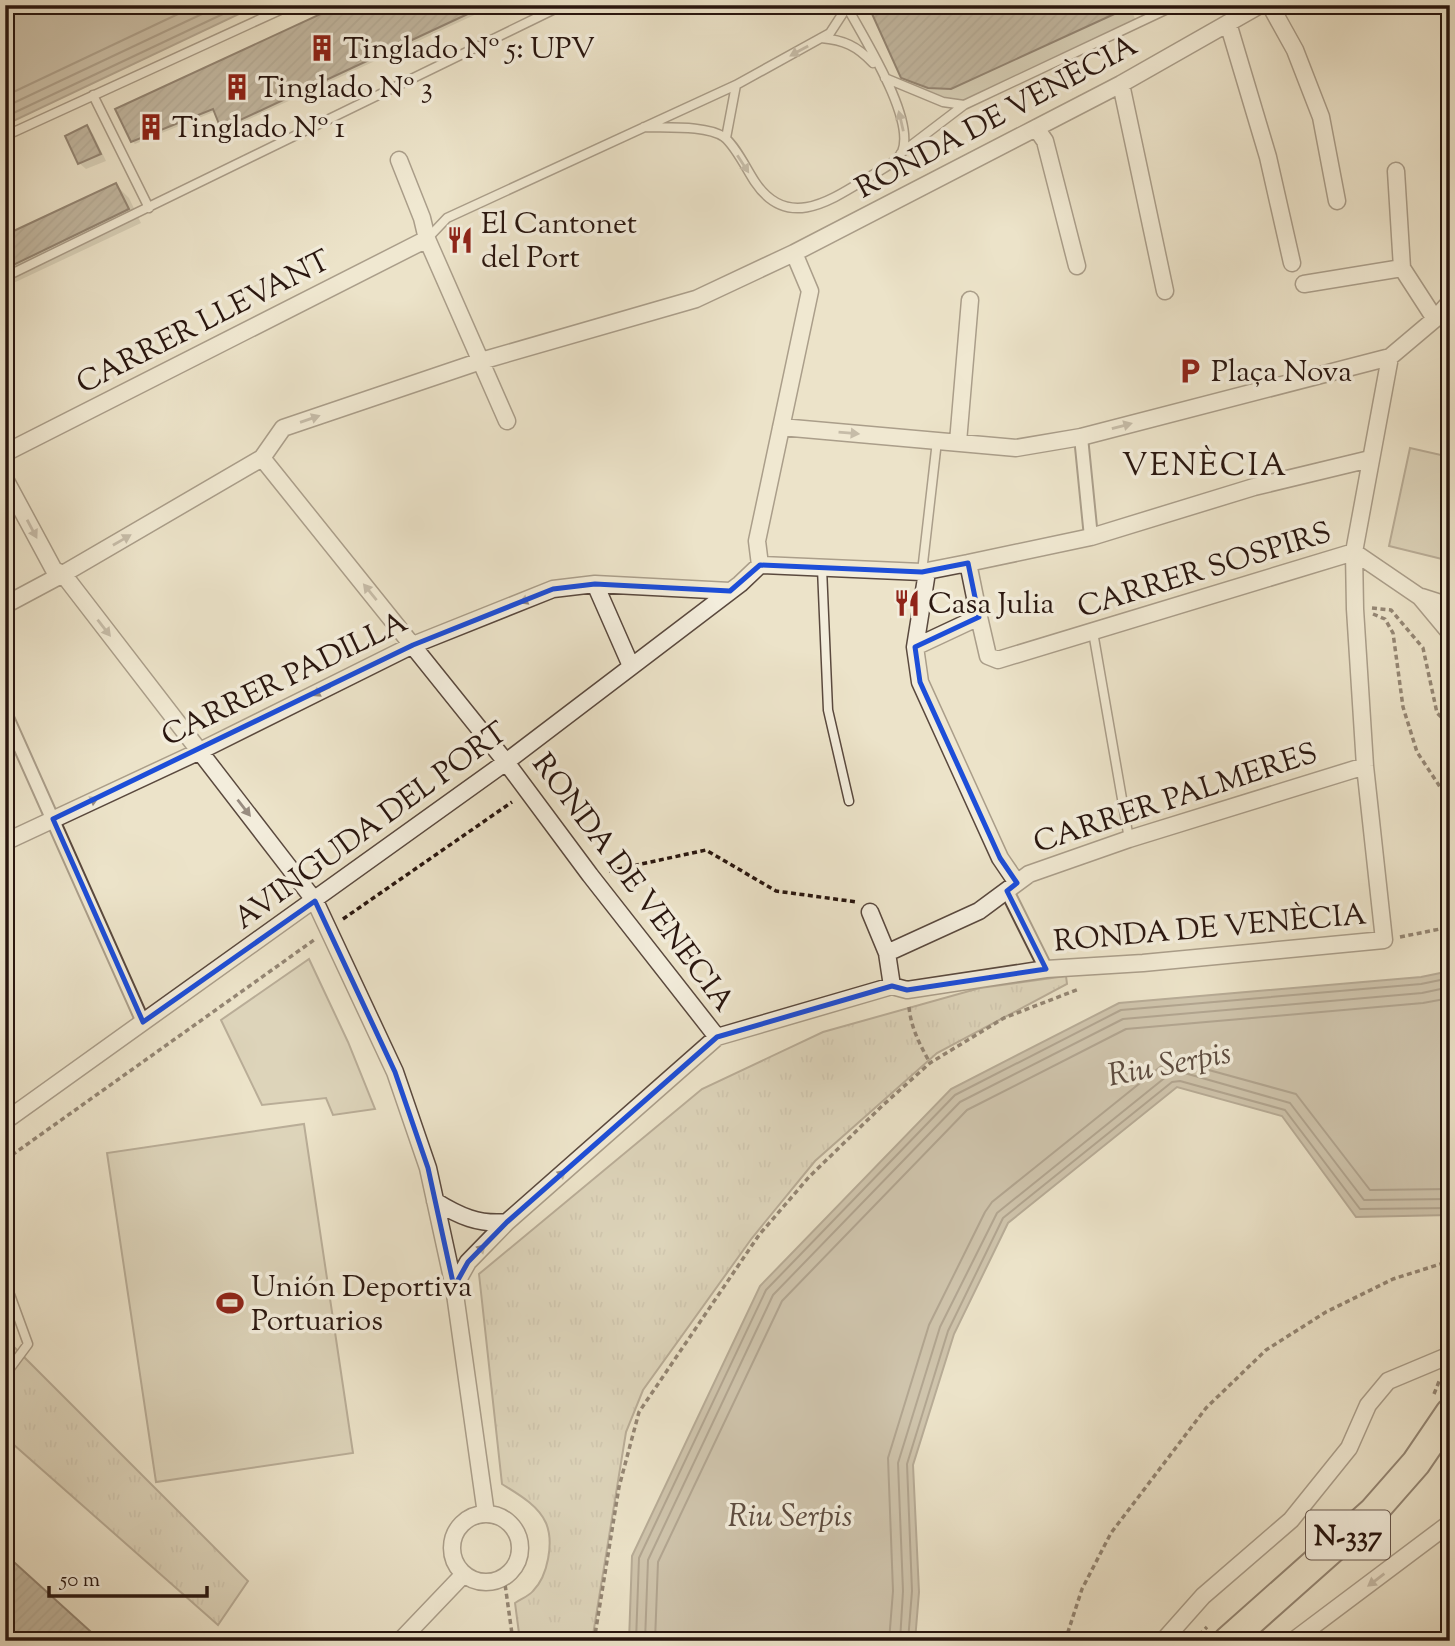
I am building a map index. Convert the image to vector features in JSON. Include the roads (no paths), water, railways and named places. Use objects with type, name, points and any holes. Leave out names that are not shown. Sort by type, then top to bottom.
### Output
[{"type":"highway","name":"N-337","points":[[1228,1641],[1373,1512],[1416,1463],[1450,1413]]},
{"type":"street","name":"RONDA DE VENÈCIA","points":[[262,458],[283,428],[481,361],[695,299],[794,253],[1121,84],[1260,5]]},
{"type":"street","points":[[1270,5],[1295,50],[1321,117],[1336,201]]},
{"type":"street","points":[[1228,23],[1268,157],[1292,263]]},
{"type":"street","points":[[1121,84],[1166,291]]},
{"type":"street","points":[[1036,128],[1045,141],[1077,266]]},
{"type":"street","points":[[399,160],[422,218],[427,239],[507,421]]},
{"type":"street","points":[[1396,171],[1402,268],[1435,319]]},
{"type":"street","name":"CARRER LLEVANT","points":[[5,453],[427,239]]},
{"type":"street","points":[[794,253],[810,291],[757,541],[760,565],[925,572],[1091,537],[1254,487],[1370,458]]},
{"type":"street","points":[[1304,284],[1402,268]]},
{"type":"street","points":[[958,443],[970,300]]},
{"type":"street","points":[[781,427],[1016,448],[1081,437],[1391,357],[1435,319],[1450,302]]},
{"type":"street","name":"RONDA DE VENÈCIA","points":[[717,1037],[899,988],[1046,969],[1143,963],[1384,940],[1365,766],[1354,552],[1391,357]]},
{"type":"street","points":[[1081,437],[1091,537]]},
{"type":"street","points":[[5,605],[262,458]]},
{"type":"street","name":"RONDA DE VENECIA","points":[[262,458],[506,762],[590,875],[717,1037]]},
{"type":"street","points":[[5,479],[54,570],[63,574],[316,901],[395,1072],[428,1168],[454,1287],[486,1514]]},
{"type":"street","points":[[1354,552],[1420,597],[1450,633]]},
{"type":"street","name":"CARRER SOSPIRS","points":[[979,617],[988,656],[998,660],[1354,552]]},
{"type":"street","points":[[915,647],[979,617],[968,563]]},
{"type":"street","name":"AVINGUDA DEL PORT","points":[[5,1121],[316,901],[506,762],[730,591],[760,565]]},
{"type":"street","points":[[925,572],[915,647],[920,682],[1000,858],[1046,969]]},
{"type":"street","points":[[595,584],[631,666]]},
{"type":"street","name":"CARRER PADILLA","points":[[5,842],[200,751],[413,645],[553,589],[595,584],[730,591]]},
{"type":"street","points":[[1420,597],[1450,606]]},
{"type":"street","points":[[5,713],[143,1022]]},
{"type":"street","name":"CARRER PALMERES","points":[[887,953],[979,911],[1029,874],[1129,839],[1365,766]]},
{"type":"street","points":[[870,912],[899,988]]},
{"type":"street","points":[[454,1287],[468,1262],[507,1222],[717,1037]]},
{"type":"street","points":[[435,1201],[472,1220],[507,1222]]},
{"type":"street","points":[[1163,1641],[1203,1595],[1291,1520],[1349,1448],[1368,1405],[1388,1381],[1450,1355]]},
{"type":"street","points":[[486,1514],[507,1520],[519,1538],[521,1549],[513,1570],[504,1577],[483,1582],[464,1574],[454,1560],[452,1544],[463,1522],[486,1514]]},
{"type":"street","points":[[1293,1641],[1450,1523]]},
{"type":"street","points":[[400,1641],[464,1574]]},
{"type":"lane","points":[[5,136],[291,5]]},
{"type":"lane","points":[[5,277],[563,5]]},
{"type":"lane","points":[[427,239],[447,218],[736,85],[830,33],[838,24],[844,5]]},
{"type":"lane","points":[[844,5],[885,78],[904,128],[901,153]]},
{"type":"lane","points":[[641,127],[712,131],[726,138],[763,194],[785,208],[812,208],[892,163],[901,153],[964,105],[1176,5]]},
{"type":"lane","points":[[821,38],[850,43],[880,70]]},
{"type":"lane","points":[[885,78],[943,102],[964,105]]},
{"type":"lane","points":[[726,138],[736,85]]},
{"type":"lane","points":[[93,95],[149,208]]},
{"type":"lane","points":[[925,572],[937,441]]},
{"type":"lane","points":[[822,568],[828,710],[849,801]]},
{"type":"lane","points":[[1093,632],[1129,839]]},
{"type":"lane","points":[[5,1281],[28,1344],[5,1374]]},
{"type":"water","points":[[5,5],[258,5],[5,125]]},
{"type":"water","name":"Riu Serpis","points":[[1450,971],[1450,1215],[1356,1217],[1282,1116],[1177,1087],[1008,1223],[954,1334],[913,1465],[919,1592],[915,1641],[629,1641],[632,1556],[760,1286],[951,1089],[1119,1003],[1421,977]]},
{"type":"place","name":"Tinglado Nº 5: UPV","points":[[322,48]]},
{"type":"place","name":"Tinglado Nº 3","points":[[237,87]]},
{"type":"place","name":"Tinglado Nº 1","points":[[151,127]]},
{"type":"place","name":"El Cantonet del Port","points":[[460,240]]},
{"type":"place","name":"Plaça Nova","points":[[1190,371]]},
{"type":"place","name":"Casa Julia","points":[[907,603]]},
{"type":"place","name":"Unión Deportiva Portuarios","points":[[230,1303]]},
{"type":"district","name":"VENÈCIA","points":[[1205,464]]}]
